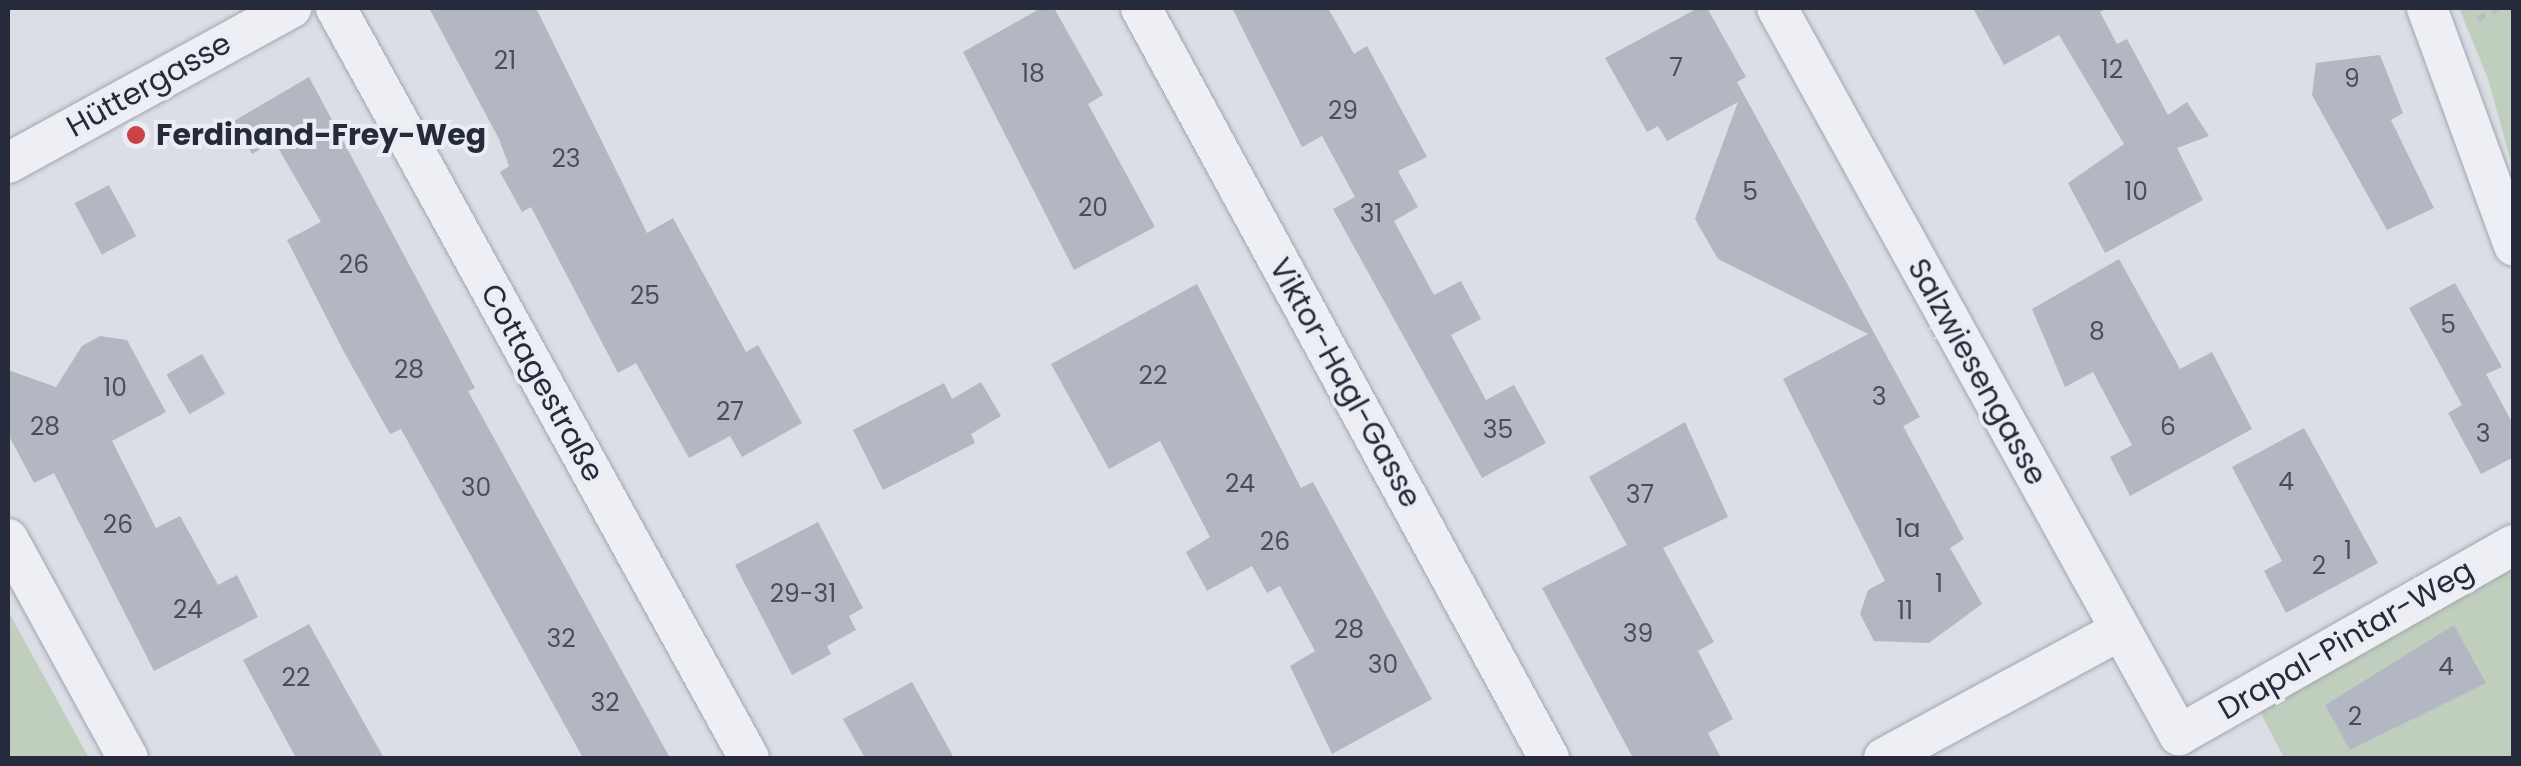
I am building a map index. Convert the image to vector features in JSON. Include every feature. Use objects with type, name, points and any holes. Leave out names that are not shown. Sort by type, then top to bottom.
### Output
[{"type":"street","name":"Hüttergasse","points":[[8,163],[290,8]]},
{"type":"street","name":"Cottagestraße","points":[[336,8],[749,758]]},
{"type":"street","name":"Viktor-Hagl-Gasse","points":[[1140,8],[1549,758]]},
{"type":"street","name":"Salzwiesengasse","points":[[1777,8],[2179,735]]},
{"type":"street","points":[[2427,8],[2514,246]]},
{"type":"street","points":[[8,540],[128,758]]},
{"type":"street","name":"Drapal-Pintar-Weg","points":[[2179,735],[2514,545]]},
{"type":"street","points":[[1884,758],[2119,631]]},
{"type":"green space","points":[[2459,8],[2513,8],[2513,169],[2488,79]]},
{"type":"green space","points":[[2513,569],[2513,758],[2284,758],[2259,710]]},
{"type":"green space","points":[[8,611],[89,758],[8,758]]},
{"type":"building","points":[[429,8],[536,8],[647,233],[673,218],[746,352],[758,345],[802,423],[742,457],[730,436],[689,458],[636,363],[618,373],[531,207],[522,212],[500,172],[509,166],[499,139]]},
{"type":"building","points":[[1041,8],[1054,8],[1103,95],[1088,104],[1155,227],[1074,270],[963,52]]},
{"type":"building","points":[[1232,8],[1328,8],[1354,54],[1367,46],[1427,157],[1398,171],[1418,207],[1394,221],[1434,295],[1461,281],[1481,319],[1451,335],[1486,400],[1514,385],[1546,443],[1482,478],[1333,209],[1355,197],[1322,136],[1302,147]]},
{"type":"building","points":[[1698,8],[1707,8],[1746,77],[1737,82],[1920,417],[1903,426],[1964,539],[1950,548],[1982,604],[1929,643],[1874,641],[1860,614],[1868,590],[1885,581],[1783,379],[1868,334],[1718,259],[1695,219],[1738,102],[1667,141],[1658,126],[1647,132],[1605,58]]},
{"type":"building","points":[[1973,8],[2108,8],[2100,12],[2117,44],[2127,39],[2168,115],[2187,102],[2209,136],[2177,148],[2203,200],[2105,253],[2068,183],[2124,144],[2059,35],[2004,65]]},
{"type":"building","points":[[2380,55],[2403,113],[2391,120],[2434,208],[2387,230],[2312,95],[2316,63]]},
{"type":"building","points":[[309,77],[475,388],[468,391],[670,758],[583,758],[401,429],[390,434],[344,352],[287,240],[321,222],[274,141],[252,154],[234,121]]},
{"type":"building","points":[[109,185],[136,236],[102,255],[75,203]]},
{"type":"building","points":[[2119,259],[2180,369],[2212,352],[2252,429],[2130,496],[2110,457],[2132,445],[2093,372],[2065,387],[2032,309]]},
{"type":"building","points":[[2455,283],[2502,367],[2486,374],[2514,426],[2514,457],[2481,474],[2448,413],[2462,405],[2409,308]]},
{"type":"building","points":[[1197,284],[1301,488],[1313,482],[1432,699],[1332,754],[1290,666],[1315,651],[1280,586],[1267,593],[1252,566],[1207,591],[1186,552],[1210,537],[1160,441],[1109,469],[1051,364]]},
{"type":"building","points":[[100,336],[127,340],[166,412],[112,441],[156,528],[180,516],[218,585],[237,575],[258,617],[154,671],[54,473],[34,483],[8,434],[8,370],[56,387],[82,346]]},
{"type":"building","points":[[202,354],[225,394],[189,414],[166,374]]},
{"type":"building","points":[[981,382],[1001,416],[971,434],[975,443],[883,490],[853,430],[944,383],[952,399]]},
{"type":"building","points":[[1685,422],[1728,517],[1663,548],[1714,642],[1698,651],[1733,719],[1708,733],[1721,758],[1633,758],[1542,588],[1627,545],[1589,477]]},
{"type":"building","points":[[2304,428],[2378,563],[2286,613],[2264,571],[2282,561],[2232,467]]},
{"type":"building","points":[[818,522],[863,608],[849,616],[856,630],[827,646],[831,654],[792,675],[735,565]]},
{"type":"building","points":[[309,624],[384,758],[296,758],[243,660]]},
{"type":"building","points":[[2454,625],[2486,683],[2350,750],[2325,705]]},
{"type":"building","points":[[912,682],[954,758],[865,758],[843,719]]},
{"type":"place","name":"Ferdinand-Frey-Weg","points":[[136,135]]}]
